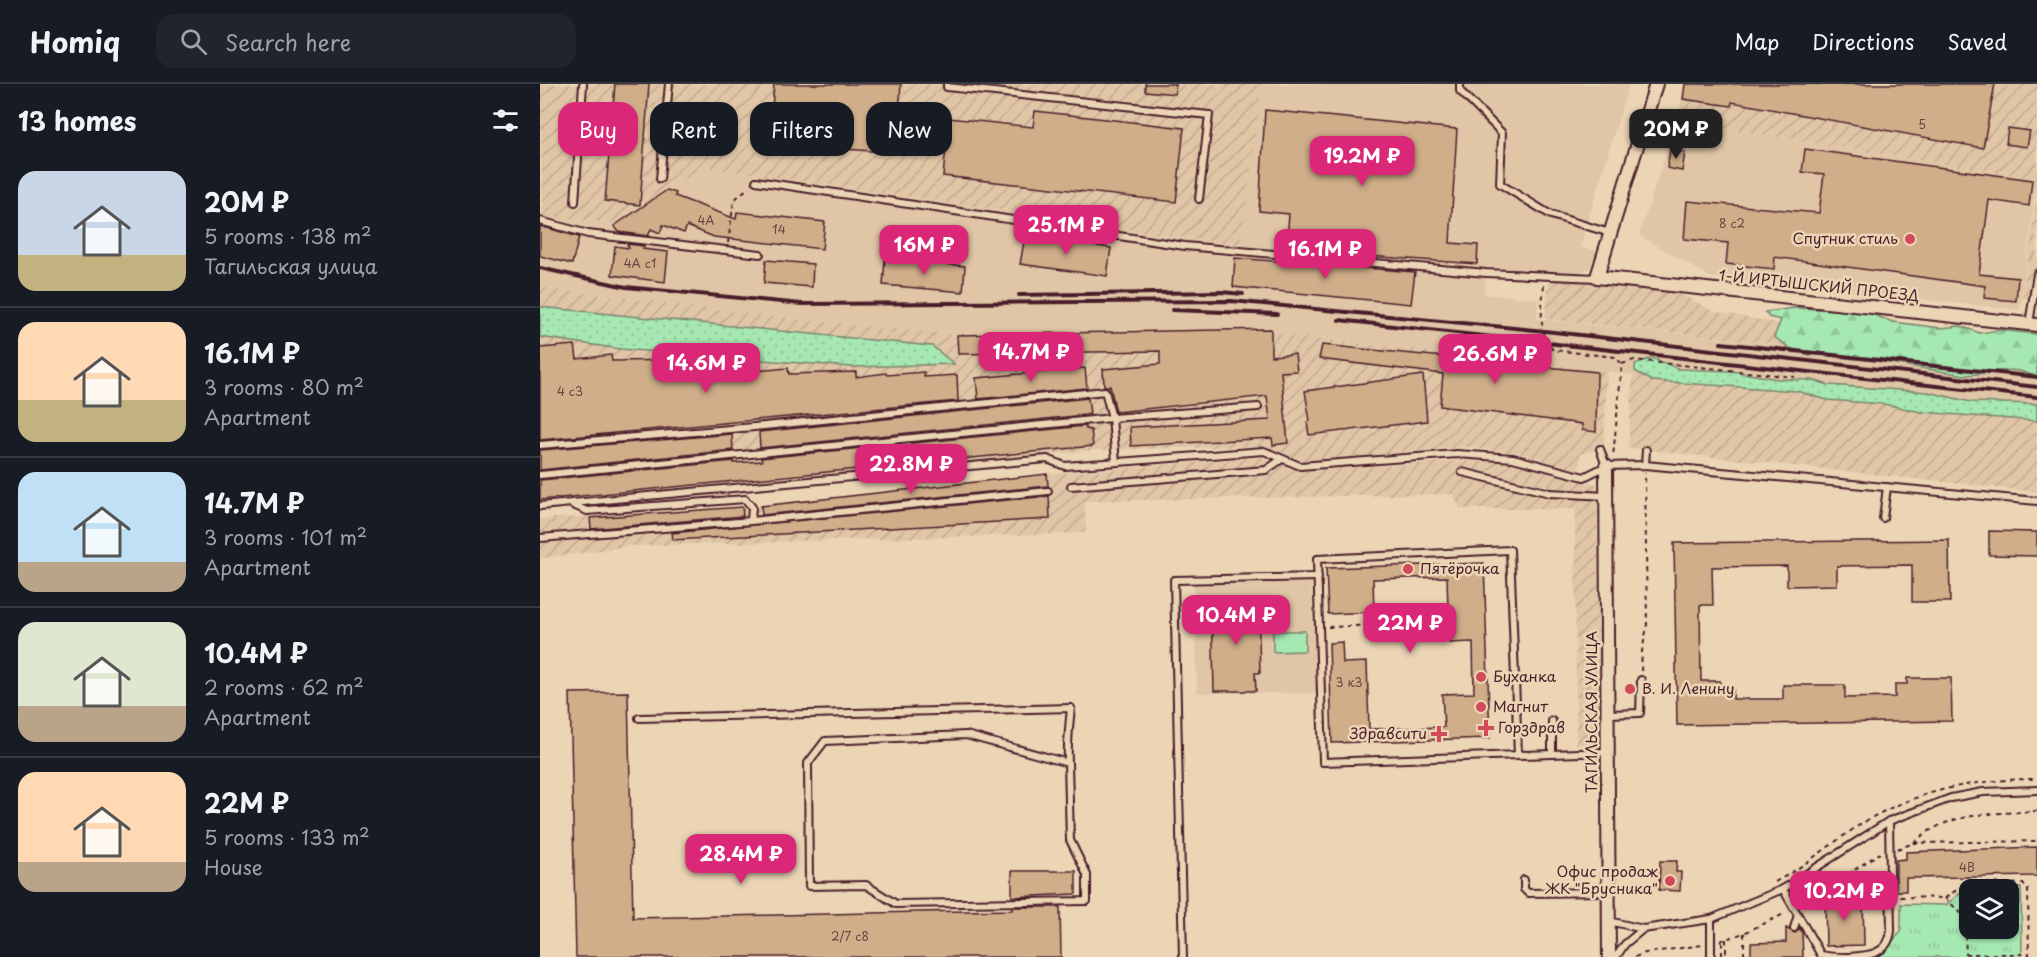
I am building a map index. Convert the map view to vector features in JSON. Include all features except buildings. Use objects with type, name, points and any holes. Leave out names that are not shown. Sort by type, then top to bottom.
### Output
[{"type":"street","points":[[1597,280],[1656,84]]},
{"type":"street","name":"1-Й ИРТЫШСКИЙ ПРОЕЗД","points":[[1597,280],[2033,325]]},
{"type":"street","name":"ТАГИЛЬСКАЯ УЛИЦА","points":[[1606,466],[1609,957]]},
{"type":"lane","points":[[575,202],[582,84]]},
{"type":"lane","points":[[660,179],[669,84]]},
{"type":"lane","points":[[947,84],[947,87],[1209,115],[1198,199]]},
{"type":"lane","points":[[1460,84],[1460,92],[1502,133],[1500,184],[1551,215],[1611,233]]},
{"type":"lane","points":[[756,181],[1185,246],[1597,280]]},
{"type":"lane","points":[[540,220],[588,234],[760,254]]},
{"type":"lane","points":[[2033,325],[2037,274]]},
{"type":"lane","points":[[540,445],[754,427],[1105,391],[1112,418],[1116,462]]},
{"type":"lane","points":[[540,475],[1112,418],[1258,407]]},
{"type":"lane","points":[[1600,449],[1606,466]]},
{"type":"lane","points":[[1645,465],[1646,450]]},
{"type":"lane","points":[[540,506],[1047,459],[1065,466],[1264,451],[1300,466],[1456,454],[1513,458],[1584,477],[1606,466],[1645,465],[2037,501]]},
{"type":"lane","points":[[1071,486],[1266,470],[1282,459]]},
{"type":"lane","points":[[1462,472],[1550,493],[1606,496]]},
{"type":"lane","points":[[1883,518],[1887,487]]},
{"type":"lane","points":[[540,538],[751,522],[1048,490]]},
{"type":"lane","points":[[569,504],[587,511],[745,499],[752,507],[751,522]]},
{"type":"lane","points":[[1518,755],[1510,550],[1317,559],[1323,762],[1608,752]]},
{"type":"lane","points":[[1183,957],[1174,580],[1205,582],[1318,577]]},
{"type":"lane","points":[[1607,714],[1640,713],[1641,680]]},
{"type":"lane","points":[[639,718],[1071,708],[1068,763],[1070,840],[1087,876],[1087,901],[896,904],[866,885],[809,886],[808,764],[825,741],[966,735],[1068,763]]},
{"type":"lane","points":[[1552,721],[1552,754]]},
{"type":"lane","points":[[1608,921],[1643,929],[1712,919],[1783,889],[1889,821],[1951,798],[1983,792],[2037,790]]},
{"type":"lane","points":[[1783,889],[1823,956],[1874,956],[1891,936],[1889,821]]},
{"type":"lane","points":[[1524,880],[1524,890],[1528,893],[1608,892]]},
{"type":"lane","points":[[1794,928],[1796,912]]},
{"type":"lane","points":[[1711,957],[1712,919]]},
{"type":"lane","points":[[1617,957],[1625,944],[1643,929]]},
{"type":"path","points":[[727,250],[734,200],[756,181]]},
{"type":"path","points":[[1545,277],[1540,318],[1548,345],[1553,350],[1615,357],[1622,364],[1615,454],[1606,466]]},
{"type":"path","points":[[1622,364],[1634,360],[1795,377]]},
{"type":"path","points":[[1641,680],[1642,651],[1647,627],[1645,465]]},
{"type":"path","points":[[1328,626],[1410,624],[1411,650]]},
{"type":"path","points":[[1914,843],[1934,827],[1954,820],[1983,815],[2037,811]]},
{"type":"path","points":[[1635,957],[1645,953],[1711,944],[1796,912],[1880,853],[1914,843],[2037,841]]},
{"type":"path","points":[[1850,872],[1890,872]]},
{"type":"path","points":[[1891,897],[1945,898],[1967,883],[2024,884],[2028,890],[2029,955],[1966,954],[1963,957]]},
{"type":"path","points":[[1945,898],[1964,916],[1966,954]]},
{"type":"path","points":[[1744,933],[1744,957]]},
{"type":"path","points":[[1724,940],[1724,957]]},
{"type":"shaded area","points":[[540,84],[1262,84],[1241,246],[706,167],[610,223],[542,215]]},
{"type":"shaded area","points":[[1262,84],[1629,84],[1580,247],[1598,251],[1590,268],[1576,273],[1487,267],[1484,294],[1538,299],[1537,319],[1792,346],[2037,341],[2037,416],[1910,406],[1298,337],[1271,329],[957,335],[775,317],[540,287],[540,214],[610,223],[705,167],[1240,246]]},
{"type":"shaded area","points":[[1685,84],[2037,84],[2037,179],[1677,121]]},
{"type":"shaded area","points":[[1677,121],[2037,179],[2020,310],[1710,277],[1639,235]]},
{"type":"shaded area","points":[[2037,193],[2037,301],[2022,299]]},
{"type":"shaded area","points":[[1549,279],[1675,291],[1713,311],[1797,327],[1793,346],[1545,319]]},
{"type":"shaded area","points":[[540,287],[775,317],[957,335],[1271,329],[1298,337],[1607,371],[1604,448],[1581,454],[1579,471],[1519,453],[1463,447],[1303,461],[1264,446],[1098,450],[540,500]]},
{"type":"shaded area","points":[[1633,374],[1910,406],[2037,416],[2037,492],[1628,448]]},
{"type":"shaded area","points":[[1262,457],[1299,471],[1460,461],[1516,463],[1597,484],[1600,745],[1576,745],[1575,509],[1460,509],[1453,494],[1085,501],[1086,533],[629,546],[540,559],[540,519],[761,506],[1047,474]]},
{"type":"shaded area","points":[[1311,581],[1317,693],[1197,693],[1194,584]]},
{"type":"green space","points":[[540,307],[932,346],[954,364],[852,367],[620,349],[540,337]]},
{"type":"green space","points":[[1794,308],[1863,311],[1893,322],[1941,328],[1960,326],[1980,333],[1999,330],[2037,334],[2037,379],[2011,370],[1965,375],[1846,356],[1808,355],[1790,348],[1774,337],[1781,320],[1769,317],[1765,312]]},
{"type":"green space","points":[[1652,358],[1679,369],[1731,371],[1778,379],[1812,380],[1829,385],[1928,392],[1971,402],[2037,404],[2037,421],[1921,412],[1884,404],[1827,400],[1797,391],[1652,381],[1635,371],[1635,364]]},
{"type":"green space","points":[[1273,631],[1305,631],[1305,651],[1273,652]]},
{"type":"green space","points":[[2019,888],[2021,888],[2022,957],[1878,957],[1901,932],[1901,904],[1946,905],[1959,894],[1959,939],[2019,939]]},
{"type":"railway","points":[[540,268],[626,287],[802,304],[1232,301],[1545,331],[2037,387]]},
{"type":"railway","points":[[1019,295],[1221,292],[1243,294]]},
{"type":"railway","points":[[1172,310],[1277,314]]},
{"type":"railway","points":[[1339,320],[2037,397]]},
{"type":"railway","points":[[1721,343],[2037,377]]},
{"type":"place","name":"Спутник стиль","points":[[1910,239]]},
{"type":"place","name":"Пятёрочка","points":[[1408,569]]},
{"type":"place","name":"Буханка","points":[[1481,677]]},
{"type":"place","name":"В. И. Ленину","points":[[1630,689]]},
{"type":"place","name":"Магнит","points":[[1481,707]]},
{"type":"place","name":"Горздрав","points":[[1486,728]]},
{"type":"place","name":"Здравсити","points":[[1439,734]]},
{"type":"place","name":"Офис продаж ЖК \"Брусника\"","points":[[1670,881]]}]
